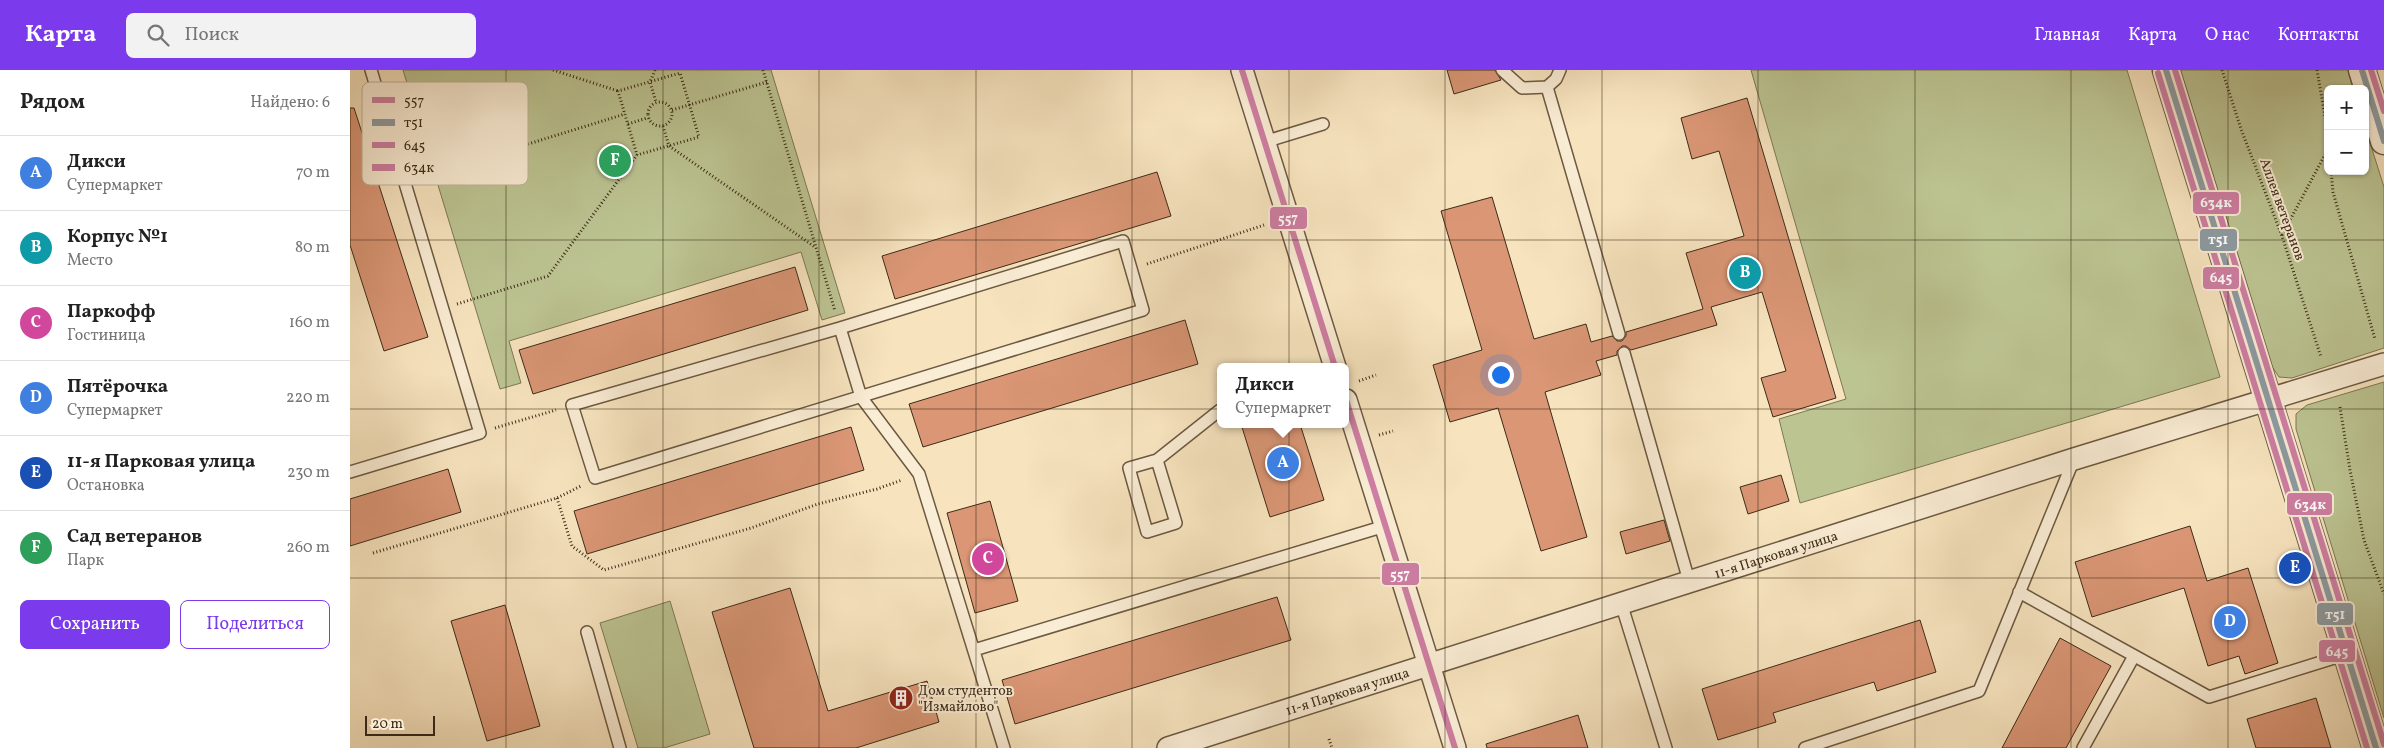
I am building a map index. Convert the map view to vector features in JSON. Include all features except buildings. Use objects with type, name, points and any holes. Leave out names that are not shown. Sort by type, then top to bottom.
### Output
[{"type":"street","points":[[1242,70],[1334,363]]},
{"type":"street","points":[[2166,70],[2376,748]]},
{"type":"street","points":[[2362,70],[2384,141]]},
{"type":"street","name":"11-я Парковая улица","points":[[1168,748],[2074,459],[2384,364]]},
{"type":"street","points":[[1349,410],[1455,748]]},
{"type":"lane","points":[[371,70],[375,82]]},
{"type":"lane","points":[[1502,70],[1522,88],[1547,87],[1556,79],[1560,70]]},
{"type":"lane","points":[[1547,87],[1618,334]]},
{"type":"lane","points":[[1264,142],[1323,124]]},
{"type":"lane","points":[[350,472],[480,432],[406,185]]},
{"type":"lane","points":[[1123,241],[1132,269],[1143,310],[595,478],[572,406],[840,328],[1123,241]]},
{"type":"lane","points":[[840,328],[861,397],[919,474],[1004,748]]},
{"type":"lane","points":[[1624,353],[1689,581]]},
{"type":"lane","points":[[1157,460],[1176,523],[1148,532],[1129,468],[1157,460],[1217,412]]},
{"type":"lane","points":[[1805,748],[1979,691],[2074,459]]},
{"type":"lane","points":[[974,650],[1385,526]]},
{"type":"lane","points":[[2019,592],[2209,697],[2347,654]]},
{"type":"lane","points":[[1621,603],[1666,748]]},
{"type":"lane","points":[[586,632],[620,748]]},
{"type":"lane","points":[[2082,748],[2134,656]]},
{"type":"path","points":[[444,308],[548,276],[638,155],[699,136],[680,73],[618,91],[553,70]]},
{"type":"path","points":[[655,70],[650,82],[656,102]]},
{"type":"path","points":[[763,70],[840,328]]},
{"type":"path","name":"Аллея ветеранов","points":[[2222,70],[2240,129],[2282,236],[2321,357]]},
{"type":"path","points":[[2317,70],[2327,130]]},
{"type":"path","points":[[672,110],[766,82]]},
{"type":"path","points":[[618,91],[638,155]]},
{"type":"path","points":[[656,102],[668,105],[672,110],[672,117],[663,126],[651,124],[648,118],[650,106],[656,102]]},
{"type":"path","points":[[528,144],[625,114]]},
{"type":"path","points":[[628,124],[648,118]]},
{"type":"path","points":[[663,126],[669,146],[816,248]]},
{"type":"path","points":[[2282,236],[2324,157]]},
{"type":"path","points":[[2331,175],[2333,192],[2375,339]]},
{"type":"path","points":[[1132,269],[1264,225]]},
{"type":"path","points":[[480,432],[572,406]]},
{"type":"path","points":[[2340,407],[2364,540],[2384,594]]},
{"type":"path","points":[[557,498],[572,546],[604,570],[751,528],[818,504],[877,489],[919,474]]},
{"type":"path","points":[[374,553],[557,498],[595,478]]},
{"type":"path","points":[[1329,739],[1332,748]]},
{"type":"green space","points":[[403,70],[771,70],[845,313],[822,320],[801,252],[509,341],[521,383],[500,389],[438,185],[528,185],[528,82],[407,82]]},
{"type":"green space","points":[[1751,70],[2127,70],[2220,377],[1800,503],[1779,419],[1846,399]]},
{"type":"green space","points":[[2179,70],[2348,70],[2352,85],[2324,85],[2324,175],[2369,175],[2369,140],[2384,187],[2384,348],[2292,378],[2279,377],[2271,365]]},
{"type":"green space","points":[[2384,382],[2384,718],[2296,429],[2296,414],[2307,405]]},
{"type":"green space","points":[[670,601],[710,734],[664,748],[638,748],[600,623]]},
{"type":"transit line","name":"557","points":[[1242,70],[1334,363]]},
{"type":"transit line","name":"т51","points":[[2166,70],[2376,748]]},
{"type":"transit line","name":"634к","points":[[2175,70],[2384,744]]},
{"type":"transit line","name":"т51","points":[[2362,70],[2384,141]]},
{"type":"transit line","name":"634к","points":[[2371,70],[2384,111]]},
{"type":"transit line","name":"645","points":[[2158,73],[2367,748]]},
{"type":"transit line","name":"557","points":[[1349,410],[1455,748]]},
{"type":"place","name":"Сад ветеранов","points":[[615,161]]},
{"type":"place","name":"Корпус №1","points":[[1745,273]]},
{"type":"place","name":"Дикси","points":[[1283,463]]},
{"type":"place","name":"Паркофф","points":[[988,559]]},
{"type":"place","name":"11-я Парковая улица","points":[[2295,568]]},
{"type":"place","name":"Пятёрочка","points":[[2230,622]]},
{"type":"place","name":"Дом студентов \"Измайлово\"","points":[[901,698]]}]
